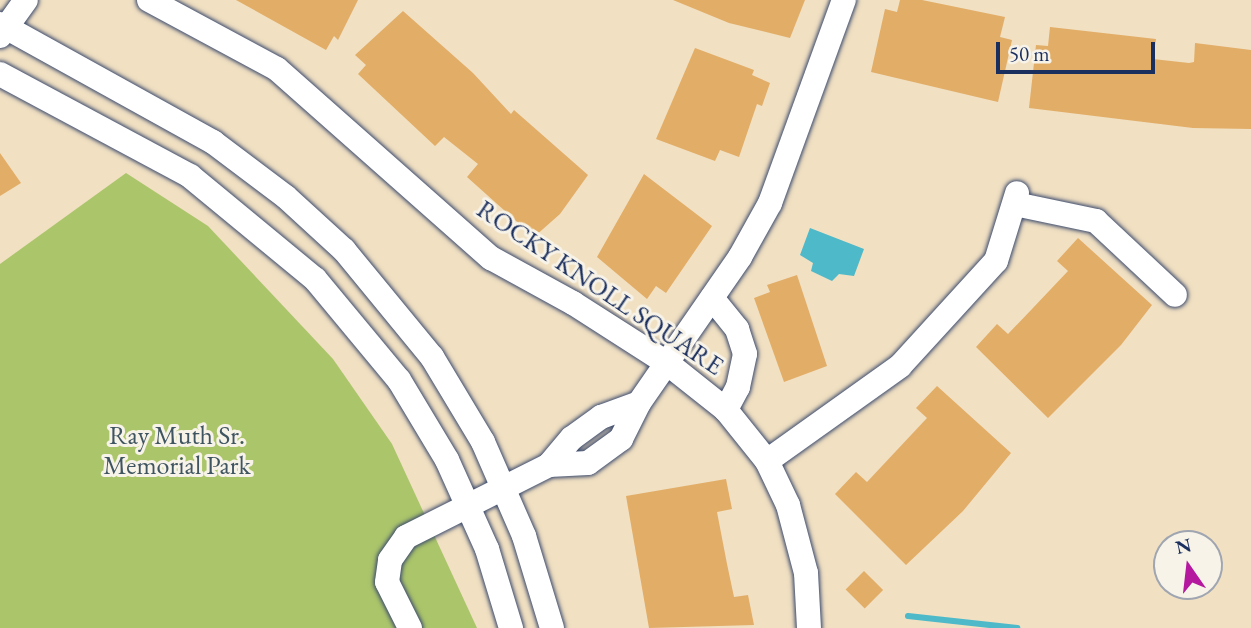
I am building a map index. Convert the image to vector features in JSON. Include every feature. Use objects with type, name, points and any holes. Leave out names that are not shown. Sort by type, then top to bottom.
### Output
[{"type":"street","points":[[26,0],[2,29],[213,142],[317,224],[376,286],[432,357],[505,486],[552,628]]},
{"type":"street","name":"ROCKY KNOLL SQUARE","points":[[149,0],[278,69],[491,258],[573,303],[667,363],[726,410],[767,461],[801,544],[809,628]]},
{"type":"street","points":[[410,628],[389,592],[390,560],[406,537],[468,503],[549,465],[588,463],[621,439],[639,403],[712,298],[770,203],[844,0]]},
{"type":"street","points":[[0,74],[190,176],[307,271],[399,380],[468,503],[511,628]]},
{"type":"street","points":[[767,461],[900,366],[996,261],[1016,199],[1096,221],[1175,295]]},
{"type":"street","points":[[712,298],[737,329],[745,354],[738,387],[726,410]]},
{"type":"green space","name":"Ray Muth Sr. Memorial Park","points":[[126,173],[208,226],[333,359],[392,444],[477,628],[0,628],[0,264]]},
{"type":"water","points":[[810,228],[864,249],[854,276],[839,274],[832,281],[811,271],[813,263],[800,255]]},
{"type":"building","points":[[236,0],[358,0],[338,40],[334,36],[326,50]]},
{"type":"building","points":[[673,0],[805,0],[790,38],[729,23]]},
{"type":"building","points":[[900,0],[922,0],[1005,17],[1000,37],[1012,40],[998,102],[871,72],[885,9],[897,12]]},
{"type":"building","points":[[403,11],[473,73],[511,114],[514,110],[588,175],[560,214],[534,237],[467,177],[478,164],[444,137],[435,146],[358,74],[366,65],[355,55]]},
{"type":"building","points":[[1050,27],[1156,39],[1153,59],[1194,62],[1195,43],[1251,50],[1251,129],[1193,128],[1029,108],[1036,45],[1048,46]]},
{"type":"building","points":[[695,48],[754,70],[752,75],[770,83],[762,106],[757,104],[739,157],[720,150],[715,161],[656,139]]},
{"type":"building","points":[[0,153],[21,183],[0,196]]},
{"type":"building","points":[[644,174],[712,226],[666,293],[656,286],[647,299],[597,257]]},
{"type":"building","points":[[1078,238],[1152,305],[1121,345],[1048,418],[976,347],[997,324],[1008,334],[1068,271],[1057,261]]},
{"type":"building","points":[[797,275],[827,366],[784,382],[754,298],[770,292],[767,285]]},
{"type":"building","points":[[937,386],[1011,453],[963,511],[906,565],[835,494],[856,472],[867,482],[927,418],[916,408]]},
{"type":"building","points":[[726,479],[732,509],[717,512],[734,597],[748,595],[754,625],[649,628],[626,496]]},
{"type":"building","points":[[864,571],[883,590],[865,608],[846,589]]},
{"type":"waterway","points":[[908,616],[1017,628]]}]
